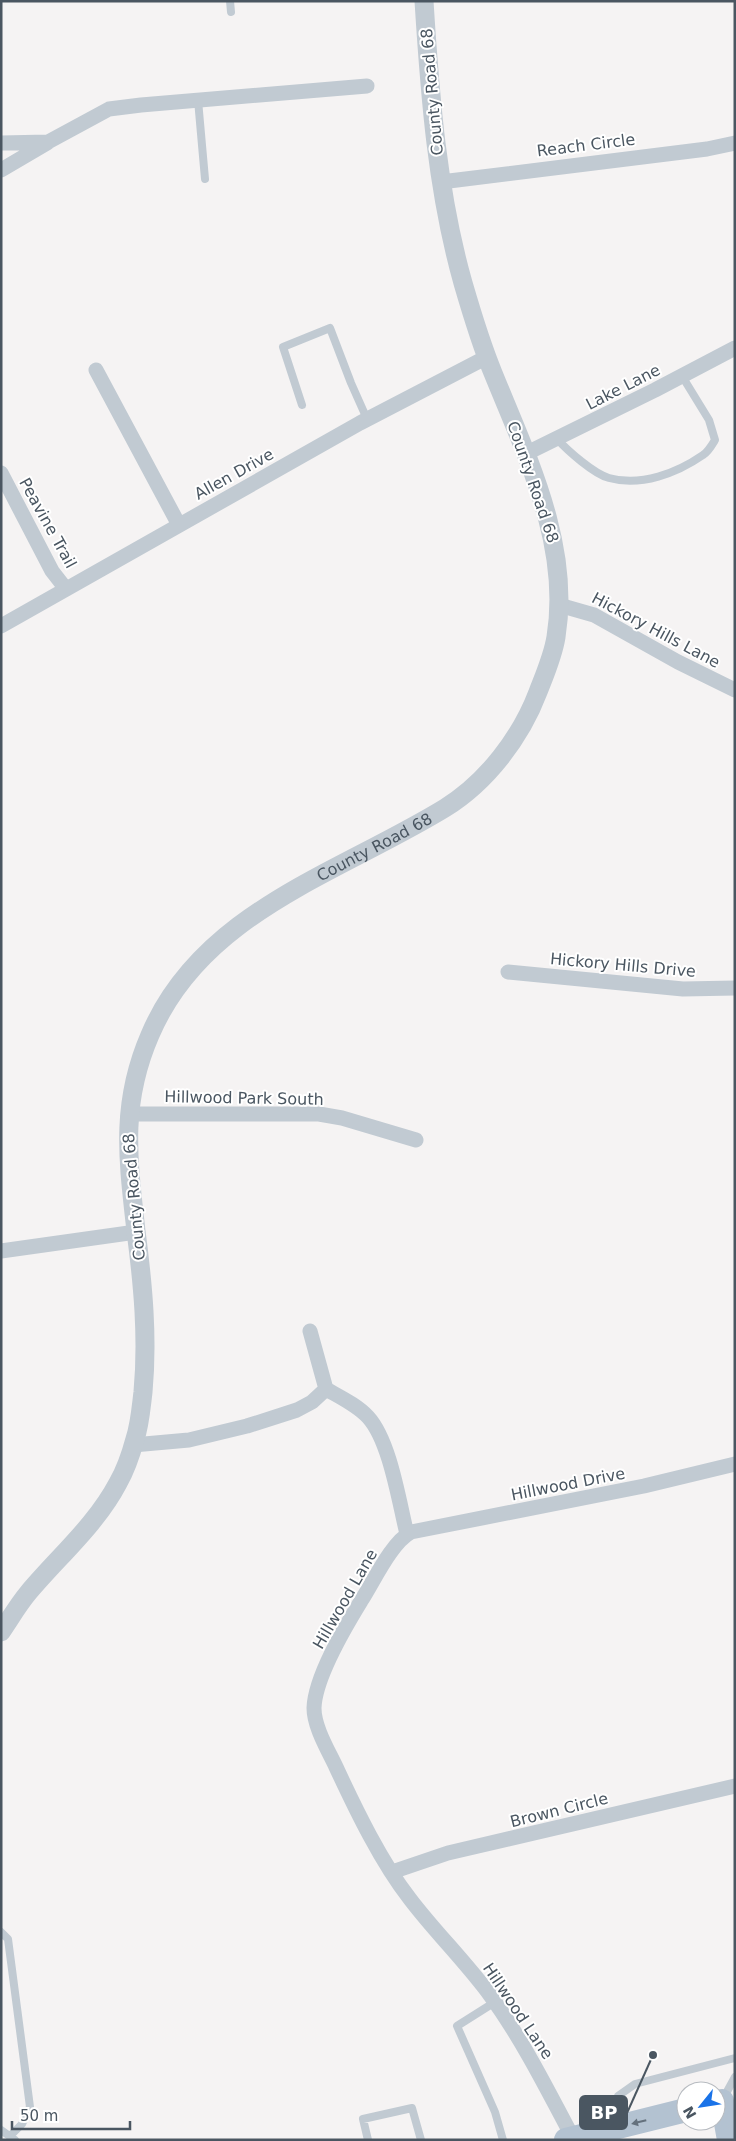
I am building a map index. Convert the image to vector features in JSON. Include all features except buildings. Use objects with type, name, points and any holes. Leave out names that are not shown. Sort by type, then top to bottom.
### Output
[{"type":"main road","points":[[571,2139],[676,2113]]},
{"type":"main road","points":[[726,2114],[730,2140],[735,2139]]},
{"type":"street","name":"County Road 68","points":[[1,1632],[25,1596],[105,1505],[124,1471],[138,1432],[145,1367],[145,1324],[129,1174],[128,1114],[140,1060],[154,1024],[181,981],[208,951],[237,927],[273,902],[462,796],[502,755],[530,712],[550,662],[556,639],[559,577],[553,536],[525,454],[487,357],[462,281],[448,224],[435,144],[424,1]]},
{"type":"street","points":[[1,170],[109,109],[367,86]]},
{"type":"street","points":[[1,143],[48,142]]},
{"type":"street","name":"Reach Circle","points":[[441,182],[735,144]]},
{"type":"street","name":"Lake Lane","points":[[525,454],[735,348]]},
{"type":"street","name":"Allen Drive","points":[[1,626],[368,420],[487,357]]},
{"type":"street","points":[[96,370],[180,526]]},
{"type":"street","name":"Peavine Trail","points":[[1,473],[52,571],[66,589]]},
{"type":"street","name":"Hickory Hills Lane","points":[[559,605],[594,615],[678,662],[735,690]]},
{"type":"street","name":"Hickory Hills Drive","points":[[508,972],[683,989],[735,988]]},
{"type":"street","name":"Hillwood Park South","points":[[128,1114],[320,1114],[342,1118],[416,1140]]},
{"type":"street","points":[[1,1251],[136,1232]]},
{"type":"street","points":[[310,1331],[326,1389],[362,1411],[374,1426],[383,1443],[407,1534]]},
{"type":"street","points":[[133,1446],[189,1440],[247,1426],[297,1410],[312,1402],[326,1389]]},
{"type":"street","name":"Hillwood Drive","points":[[407,1534],[420,1529],[525,1511],[644,1486],[735,1464]]},
{"type":"street","name":"Hillwood Lane","points":[[407,1534],[397,1544],[347,1624],[318,1687],[314,1709],[316,1720],[345,1785],[392,1872],[409,1898],[495,2002],[538,2073],[571,2139]]},
{"type":"street","name":"Brown Circle","points":[[392,1872],[448,1853],[735,1786]]},
{"type":"lane","points":[[230,1],[231,12]]},
{"type":"lane","points":[[198,100],[205,179]]},
{"type":"lane","points":[[302,405],[283,347],[330,328],[351,384],[368,420]]},
{"type":"lane","points":[[557,439],[571,454],[608,478],[636,481],[661,477],[705,454],[715,440],[709,420],[682,376]]},
{"type":"lane","points":[[1,1932],[8,1939],[30,2107],[13,2138],[1,2130]]},
{"type":"lane","points":[[495,2002],[457,2026],[495,2112],[503,2140]]},
{"type":"lane","points":[[611,2129],[618,2096],[635,2084],[735,2058]]},
{"type":"lane","points":[[726,2097],[735,2077]]},
{"type":"lane","points":[[368,2140],[362,2119],[412,2108],[421,2140]]},
{"type":"place","name":"BP","points":[[653,2055]]}]
